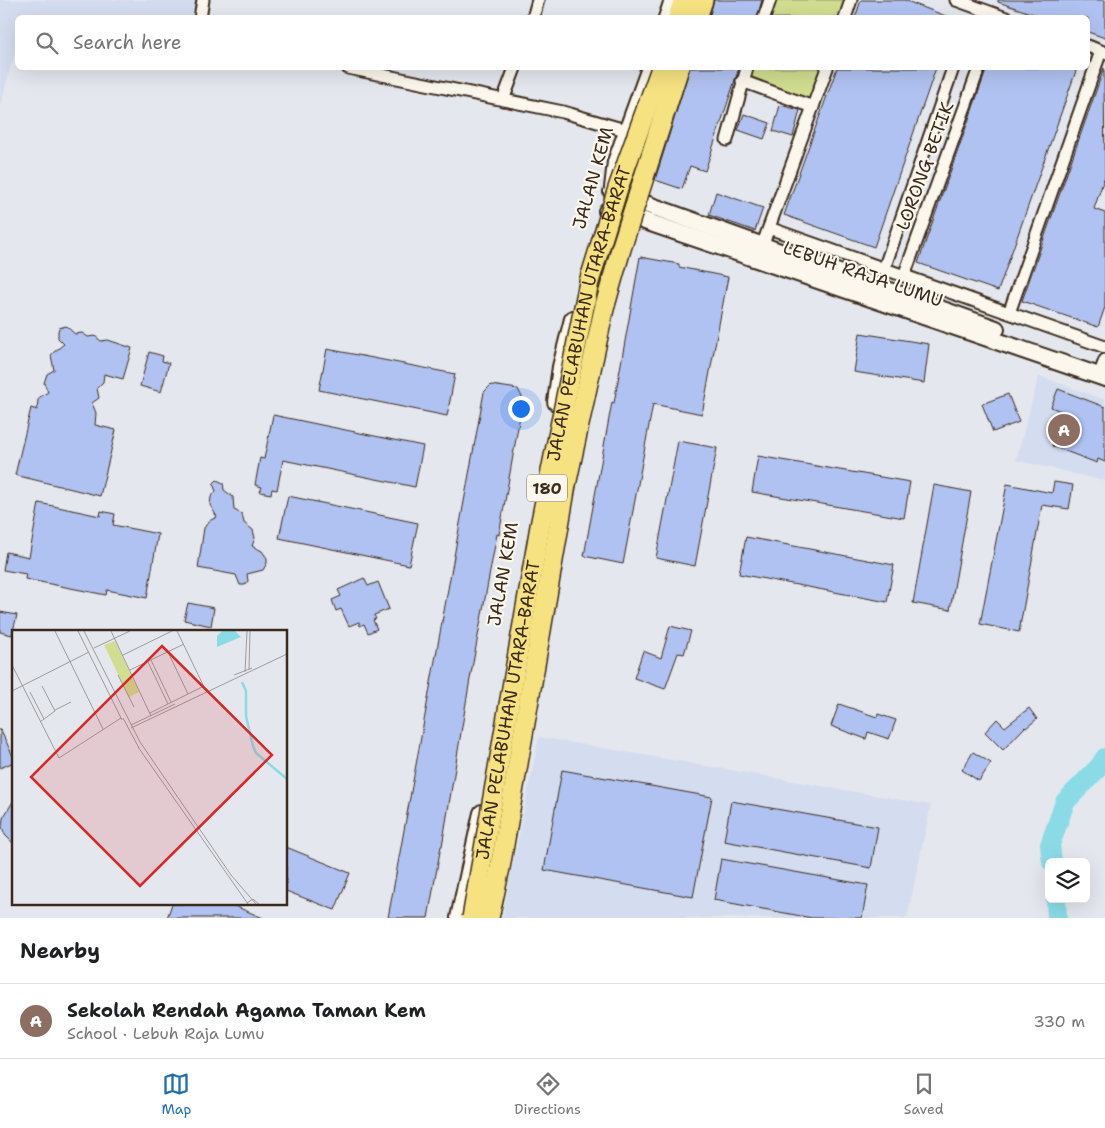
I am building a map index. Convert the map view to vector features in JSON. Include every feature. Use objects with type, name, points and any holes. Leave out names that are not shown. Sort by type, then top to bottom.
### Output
[{"type":"main road","points":[[679,15],[684,0]]},
{"type":"main road","points":[[698,15],[703,0]]},
{"type":"main road","name":"JALAN PELABUHAN UTARA-BARAT","points":[[472,918],[544,507],[589,282],[618,188],[660,70]]},
{"type":"main road","name":"JALAN PELABUHAN UTARA-BARAT","points":[[489,918],[500,868],[566,485],[604,309],[621,249],[679,70]]},
{"type":"street","points":[[200,15],[203,0]]},
{"type":"street","points":[[534,15],[538,0]]},
{"type":"street","points":[[668,15],[673,0]]},
{"type":"street","points":[[703,15],[708,0]]},
{"type":"street","points":[[765,15],[770,0]]},
{"type":"street","points":[[846,15],[851,0]]},
{"type":"street","points":[[956,0],[972,12],[989,15]]},
{"type":"street","points":[[1009,313],[1103,52],[1090,47]]},
{"type":"street","points":[[358,70],[563,112],[661,140]]},
{"type":"street","points":[[503,100],[514,70]]},
{"type":"street","name":"JALAN KEM","points":[[459,918],[481,818],[561,367],[582,281],[607,211],[616,162],[649,70]]},
{"type":"street","points":[[496,918],[538,677],[592,387],[612,295],[684,70]]},
{"type":"street","points":[[727,140],[746,70]]},
{"type":"street","points":[[760,252],[826,70]]},
{"type":"street","name":"LORONG BETIK","points":[[884,269],[952,70]]},
{"type":"street","name":"LORONG BETIK","points":[[904,276],[978,70]]},
{"type":"street","points":[[742,81],[813,107]]},
{"type":"street","name":"LEBUH RAJA LUMU","points":[[612,192],[641,201],[760,252]]},
{"type":"street","name":"LEBUH RAJA LUMU","points":[[607,211],[760,252],[1103,370]]},
{"type":"street","points":[[769,228],[1105,347]]},
{"type":"shaded area","points":[[0,0],[197,0],[193,15],[15,15],[15,51],[0,107]]},
{"type":"shaded area","points":[[1039,376],[1105,400],[1105,481],[1016,460]]},
{"type":"shaded area","points":[[539,737],[931,805],[907,918],[502,918]]},
{"type":"green space","points":[[776,0],[846,0],[840,15],[771,15]]},
{"type":"green space","points":[[752,70],[821,70],[811,99],[749,76]]},
{"type":"building","points":[[714,0],[762,0],[758,15],[710,15]]},
{"type":"building","points":[[861,0],[904,0],[943,15],[856,15]]},
{"type":"building","points":[[998,0],[1105,0],[1105,38],[1090,33],[1090,15],[1036,15],[998,2]]},
{"type":"building","points":[[1104,68],[1105,176],[1094,209],[1105,213],[1105,307],[1098,327],[1022,301]]},
{"type":"building","points":[[689,70],[738,70],[705,171],[690,166],[682,189],[655,180]]},
{"type":"building","points":[[836,70],[935,70],[874,247],[784,215]]},
{"type":"building","points":[[986,70],[1076,70],[998,291],[918,263]]},
{"type":"building","points":[[780,105],[800,110],[793,137],[773,131]]},
{"type":"building","points":[[744,114],[770,123],[764,139],[738,130]]},
{"type":"building","points":[[716,192],[763,208],[755,231],[709,215]]},
{"type":"building","points":[[640,257],[679,264],[679,267],[728,277],[702,414],[653,404],[623,564],[584,556]]},
{"type":"building","points":[[66,326],[75,334],[82,333],[88,337],[95,336],[101,341],[108,340],[132,348],[123,379],[104,374],[103,382],[97,388],[99,398],[92,403],[96,413],[95,425],[116,430],[100,496],[15,475],[31,408],[37,410],[38,400],[48,392],[44,383],[47,374],[54,370],[51,355],[64,344],[58,338],[58,331],[59,328]]},
{"type":"building","points":[[860,333],[929,344],[924,383],[854,372]]},
{"type":"building","points":[[327,349],[455,374],[447,416],[319,390]]},
{"type":"building","points":[[149,352],[163,356],[162,361],[169,363],[161,392],[140,386]]},
{"type":"building","points":[[491,385],[518,389],[523,399],[499,535],[497,534],[470,679],[442,846],[428,918],[388,918],[484,392]]},
{"type":"building","points":[[1058,389],[1105,407],[1105,462],[1098,459],[1097,463],[1052,446],[1065,413],[1051,407]]},
{"type":"building","points":[[1008,394],[1019,422],[993,432],[982,404]]},
{"type":"building","points":[[273,415],[423,446],[415,487],[283,460],[277,490],[272,489],[271,494],[260,492],[262,487],[255,485],[260,458],[264,459]]},
{"type":"building","points":[[678,441],[717,448],[695,566],[656,558]]},
{"type":"building","points":[[758,456],[910,482],[904,518],[752,492]]},
{"type":"building","points":[[217,480],[223,483],[224,490],[233,497],[234,510],[242,514],[244,523],[253,530],[255,538],[252,546],[262,551],[267,558],[267,563],[263,570],[247,574],[248,581],[245,585],[240,585],[236,575],[198,568],[204,528],[209,521],[217,517],[210,505],[211,497],[216,491],[213,484]]},
{"type":"building","points":[[1054,482],[1073,485],[1069,509],[1042,505],[1019,632],[980,624],[1007,484],[1052,493]]},
{"type":"building","points":[[934,485],[971,492],[950,610],[913,603]]},
{"type":"building","points":[[288,496],[418,523],[409,565],[279,538]]},
{"type":"building","points":[[39,503],[100,516],[101,511],[115,514],[113,525],[158,534],[147,598],[107,590],[106,595],[25,579],[26,574],[3,570],[6,552],[29,557]]},
{"type":"building","points":[[746,537],[894,565],[887,602],[739,574]]},
{"type":"building","points":[[364,578],[368,586],[378,582],[389,609],[374,615],[376,619],[373,620],[377,629],[368,633],[364,624],[360,626],[359,622],[349,626],[341,609],[336,611],[332,600],[341,596],[338,590]]},
{"type":"building","points":[[188,603],[214,608],[211,626],[184,620]]},
{"type":"building","points":[[0,612],[17,615],[12,635],[0,632]]},
{"type":"building","points":[[670,626],[691,631],[684,654],[678,653],[665,689],[634,678],[643,651],[661,658]]},
{"type":"building","points":[[839,704],[877,717],[878,714],[896,720],[889,739],[868,732],[866,739],[831,726]]},
{"type":"building","points":[[1029,708],[1037,719],[1025,727],[1003,750],[985,732],[997,719],[1005,727]]},
{"type":"building","points":[[0,729],[12,754],[12,763],[0,768]]},
{"type":"building","points":[[973,752],[991,763],[979,781],[962,770]]},
{"type":"building","points":[[562,770],[712,797],[693,897],[544,870]]},
{"type":"building","points":[[731,801],[878,827],[871,868],[724,841]]},
{"type":"building","points":[[12,803],[12,842],[5,835],[2,827],[3,818]]},
{"type":"building","points":[[288,848],[350,873],[335,910],[288,892]]},
{"type":"building","points":[[721,859],[868,885],[862,918],[812,918],[714,900]]},
{"type":"building","points":[[171,906],[235,906],[263,918],[167,918]]},
{"type":"waterway","points":[[1052,858],[1050,845],[1065,802],[1100,766],[1105,758]]},
{"type":"waterway","points":[[1056,903],[1057,918]]},
{"type":"place","name":"Sekolah Rendah Agama Taman Kem","points":[[1064,430]]}]
